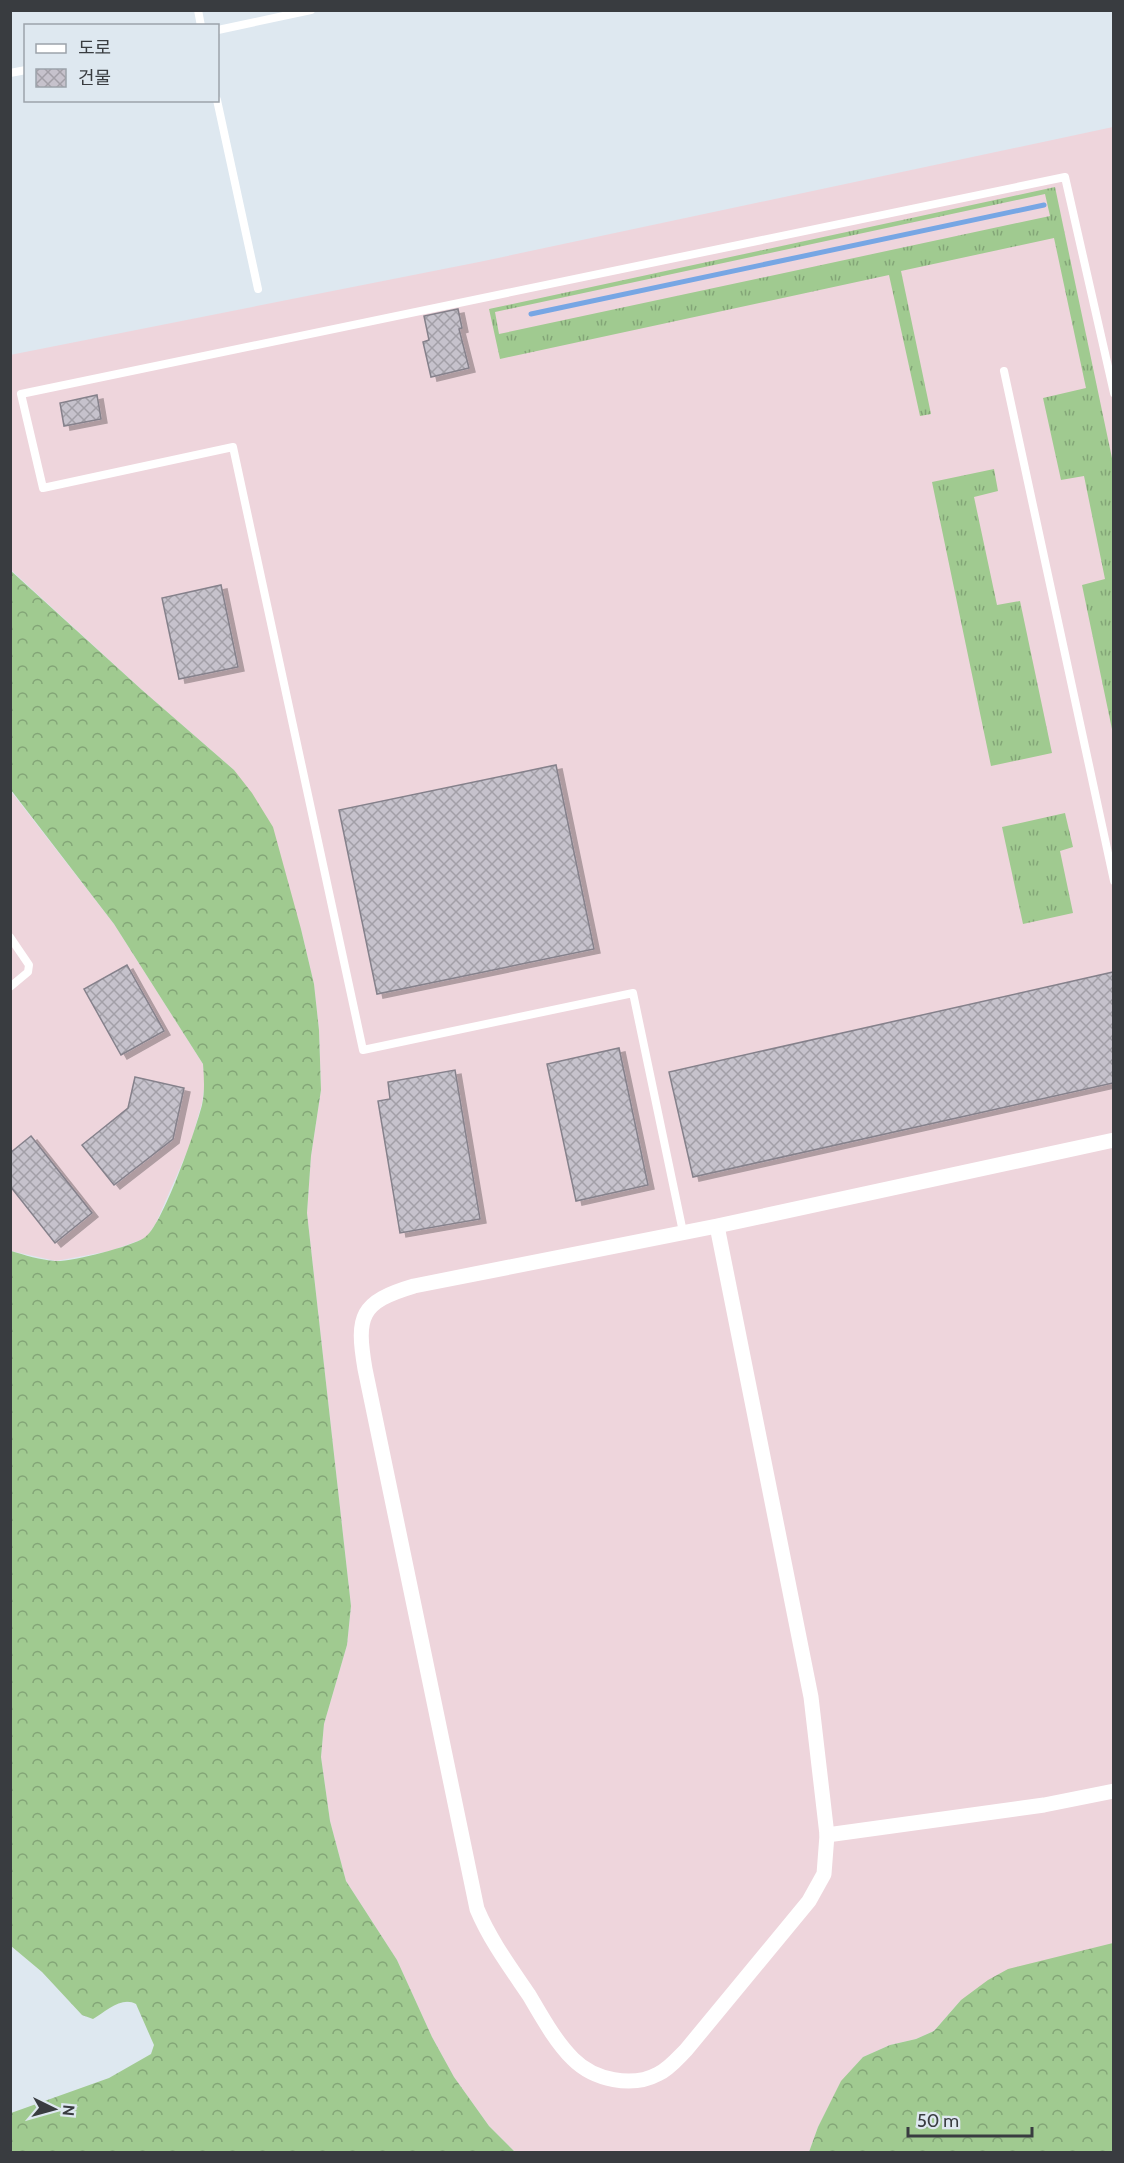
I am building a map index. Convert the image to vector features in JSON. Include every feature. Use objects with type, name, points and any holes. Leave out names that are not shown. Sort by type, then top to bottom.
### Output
[{"type":"street","points":[[717,1226],[811,1697],[827,1835],[824,1874],[809,1901],[686,2050],[668,2068],[644,2079],[614,2080],[586,2069],[574,2060],[549,2028],[483,1924],[473,1895],[365,1369],[360,1329],[363,1318],[381,1298],[414,1286],[717,1226],[1113,1140]]},
{"type":"street","points":[[827,1835],[1044,1805],[1113,1791]]},
{"type":"lane","points":[[219,30],[311,10]]},
{"type":"lane","points":[[217,102],[258,289]]},
{"type":"lane","points":[[683,1232],[633,993],[363,1050],[233,447],[43,488],[21,394],[1065,177],[1113,393]]},
{"type":"lane","points":[[1004,371],[1113,881]]},
{"type":"lane","points":[[10,937],[29,965],[28,972],[10,987]]},
{"type":"shaded area","points":[[1113,127],[1113,1943],[961,2000],[934,2031],[916,2039],[890,2045],[863,2057],[841,2082],[818,2127],[809,2152],[515,2152],[489,2126],[454,2077],[432,2037],[397,1960],[346,1881],[330,1821],[321,1757],[324,1724],[347,1645],[351,1606],[307,1213],[311,1156],[321,1090],[319,1030],[314,984],[301,929],[234,770],[142,690],[11,570],[10,355],[479,262]]},
{"type":"shaded area","points":[[10,790],[114,924],[203,1064],[205,1082],[202,1103],[190,1145],[156,1223],[146,1238],[110,1251],[56,1261],[11,1251]]},
{"type":"green space","points":[[1055,187],[1113,463],[1113,734],[1082,585],[1105,579],[1084,476],[1061,480],[1043,398],[1086,388],[1054,238],[901,271],[931,414],[920,416],[889,275],[500,359],[489,309]],"holes":[[[1045,194],[1050,216],[499,334],[495,312]]]},
{"type":"green space","points":[[994,469],[998,491],[974,497],[997,605],[1020,601],[1052,753],[991,766],[932,482]]},
{"type":"green space","points":[[10,570],[234,770],[252,793],[273,827],[314,984],[319,1030],[321,1090],[311,1156],[307,1213],[351,1606],[347,1645],[324,1724],[321,1757],[330,1821],[346,1881],[397,1960],[432,2037],[454,2077],[489,2126],[515,2152],[11,2152],[11,2113],[109,2078],[151,2054],[154,2045],[136,2004],[120,2003],[93,2019],[82,2015],[42,1972],[11,1946],[11,1251],[44,1260],[63,1261],[86,1257],[144,1238],[160,1216],[178,1177],[199,1117],[204,1084],[203,1064],[114,924],[11,790]]},
{"type":"green space","points":[[1065,813],[1073,847],[1060,851],[1073,913],[1023,924],[1002,827]]},
{"type":"green space","points":[[1113,1943],[1113,2152],[809,2152],[818,2127],[841,2081],[863,2057],[890,2045],[916,2039],[934,2031],[961,2000],[988,1980],[1008,1969]]},
{"type":"building","points":[[458,309],[462,328],[459,329],[469,368],[431,377],[423,342],[429,340],[424,316]]},
{"type":"building","points":[[97,395],[101,419],[64,426],[60,403]]},
{"type":"building","points":[[221,585],[238,667],[179,679],[162,598]]},
{"type":"building","points":[[556,765],[594,949],[377,994],[339,810]]},
{"type":"building","points":[[127,965],[164,1031],[121,1055],[84,989]]},
{"type":"building","points":[[1113,972],[1113,1083],[693,1177],[669,1072]]},
{"type":"building","points":[[619,1048],[648,1185],[576,1201],[547,1064]]},
{"type":"building","points":[[455,1070],[480,1219],[400,1233],[378,1101],[390,1099],[388,1082]]},
{"type":"building","points":[[135,1077],[184,1088],[173,1139],[114,1185],[82,1145],[128,1108]]},
{"type":"building","points":[[31,1136],[92,1213],[55,1243],[10,1186],[10,1153]]},
{"type":"waterway","points":[[531,314],[1044,205]]}]
